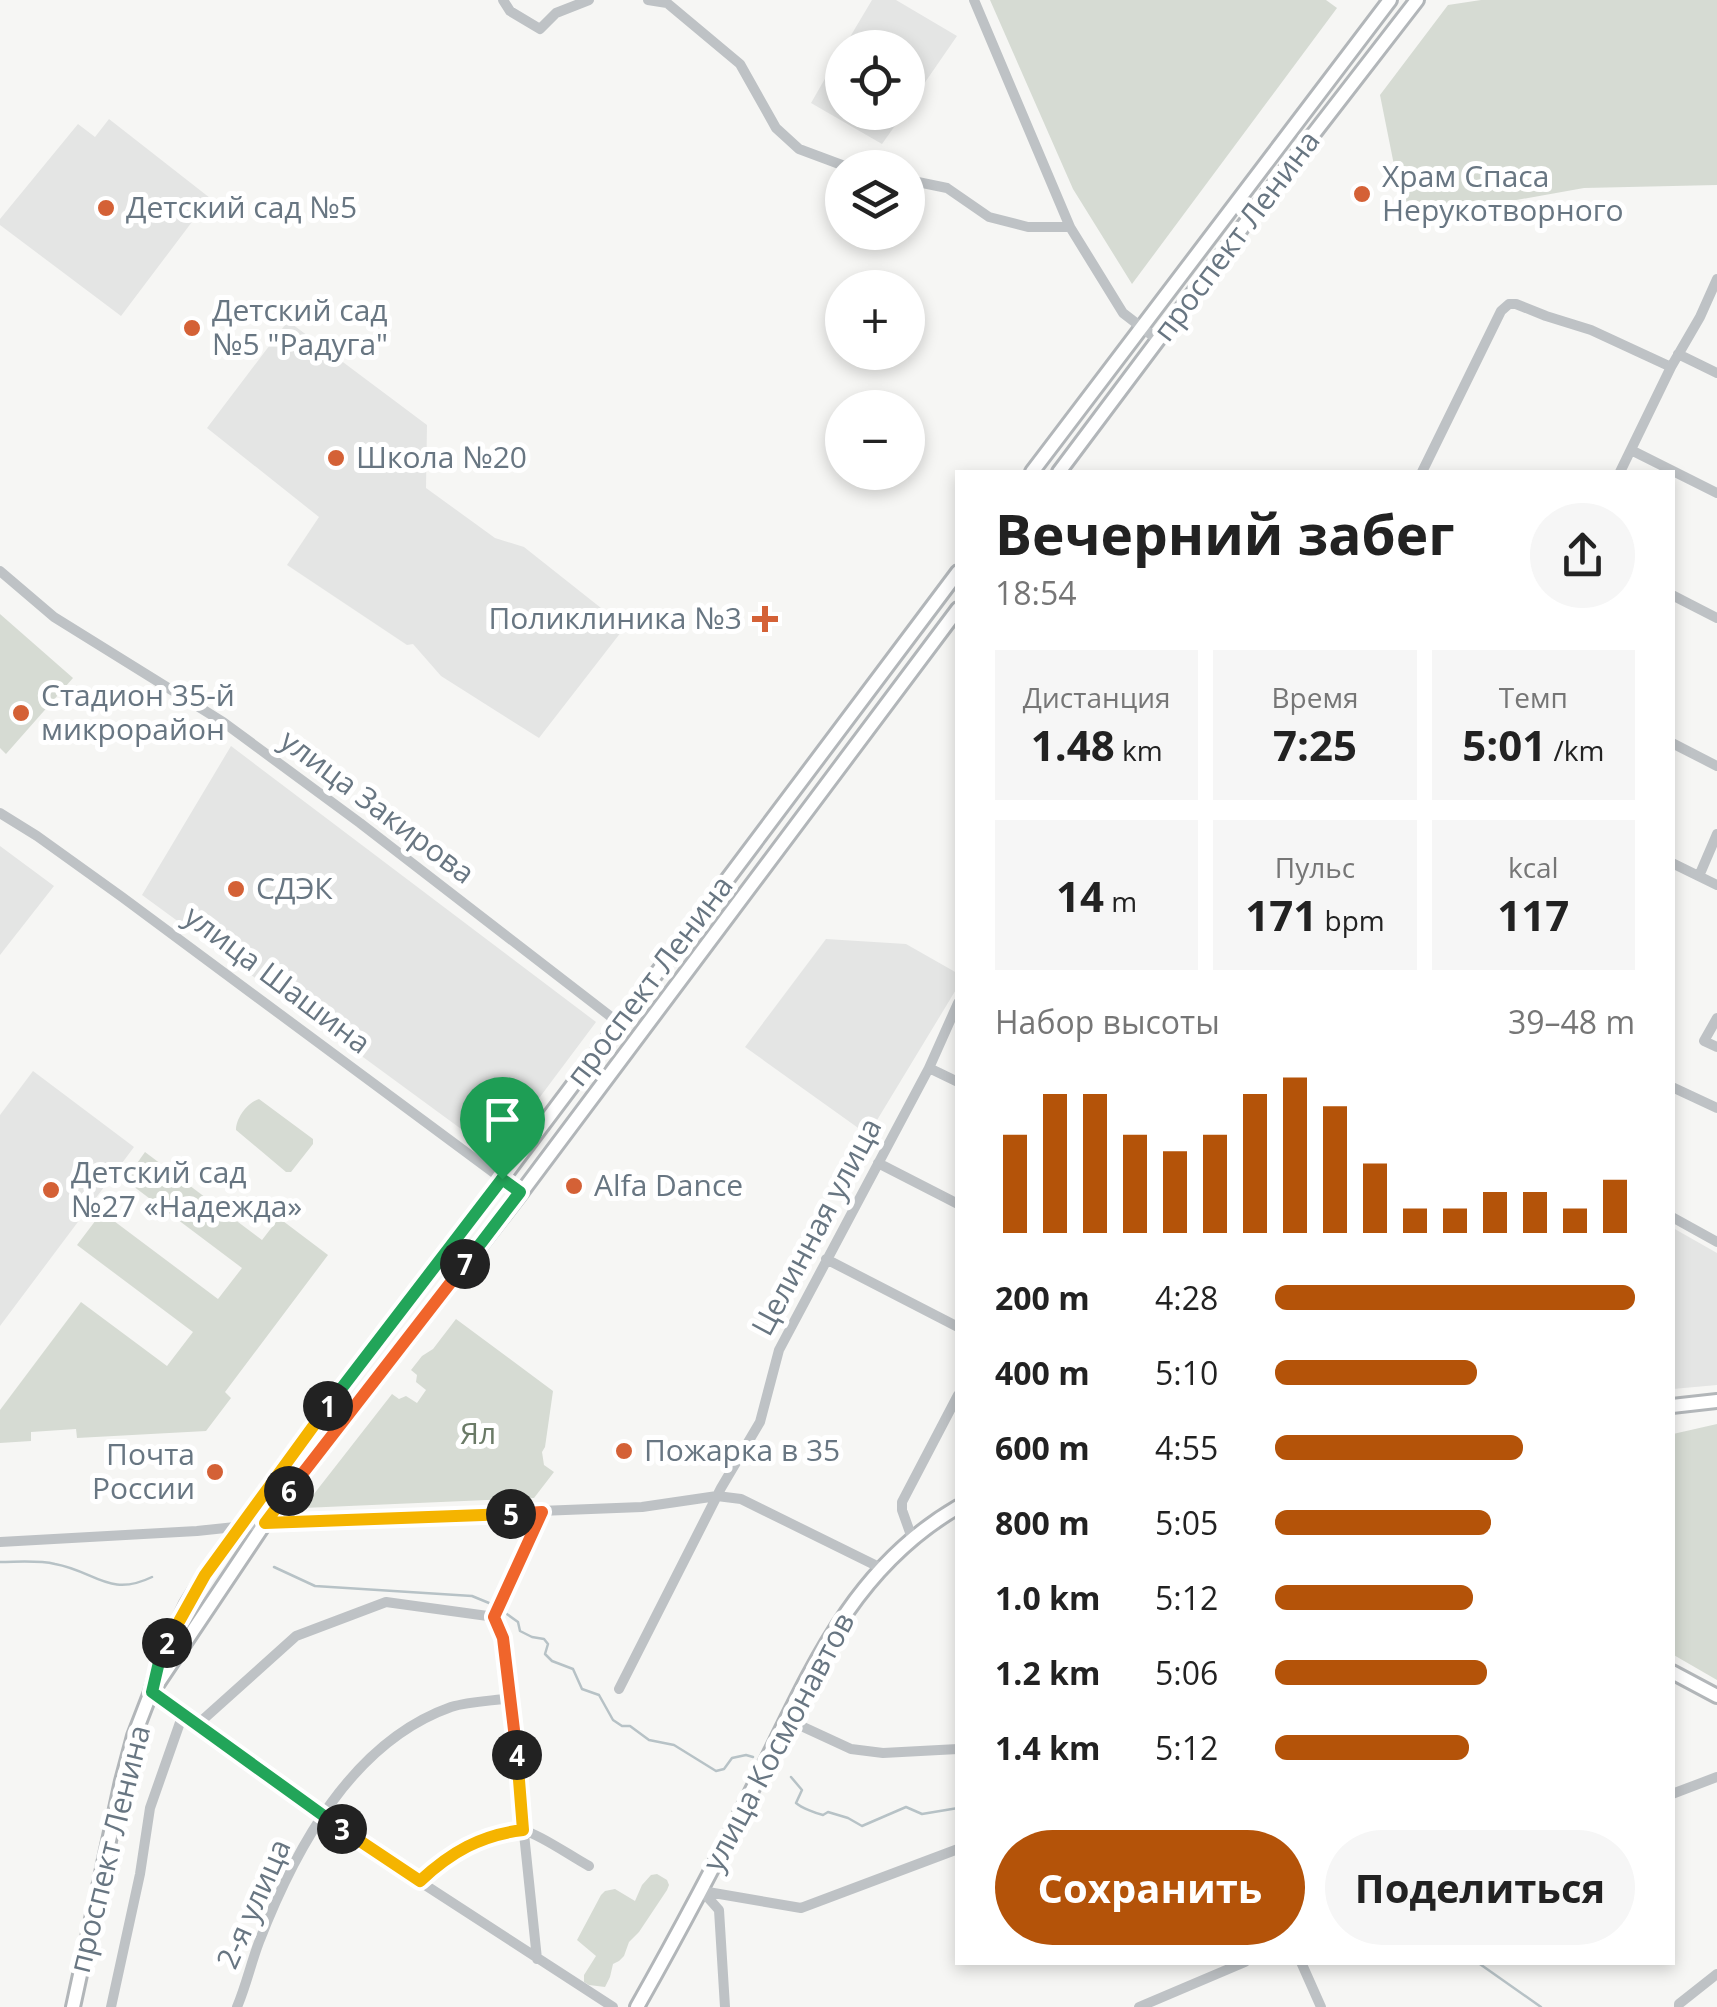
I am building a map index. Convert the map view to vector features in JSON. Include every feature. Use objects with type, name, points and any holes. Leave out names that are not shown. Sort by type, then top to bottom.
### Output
[{"type":"main road","name":"проспект Ленина","points":[[1034,470],[1390,0]]},
{"type":"main road","name":"проспект Ленина","points":[[1060,470],[1417,0]]},
{"type":"main road","name":"проспект Ленина","points":[[73,2007],[134,1736],[159,1662],[205,1575],[317,1420],[955,576]]},
{"type":"main road","name":"проспект Ленина","points":[[152,1692],[265,1523],[520,1192],[955,612]]},
{"type":"main road","points":[[752,846],[770,860]]},
{"type":"main road","points":[[1675,1406],[1717,1401]]},
{"type":"main road","name":"улица Космонавтов","points":[[637,2007],[702,1891],[839,1620],[880,1568],[912,1538],[955,1509]]},
{"type":"main road","points":[[1675,1674],[1717,1696]]},
{"type":"street","points":[[504,0],[510,11],[540,29],[556,13],[589,0]]},
{"type":"street","points":[[648,0],[667,3],[740,64],[776,128],[799,148],[825,158]]},
{"type":"street","points":[[974,0],[1070,228],[1122,313],[1158,340]]},
{"type":"street","points":[[925,183],[947,188],[990,217],[1028,228],[1070,228]]},
{"type":"street","points":[[1621,470],[1717,279]]},
{"type":"street","points":[[1425,470],[1501,312],[1509,304],[1591,330],[1671,366]]},
{"type":"street","points":[[1678,354],[1717,373]]},
{"type":"street","points":[[1631,450],[1671,470]]},
{"type":"street","points":[[1675,472],[1717,493]]},
{"type":"street","name":"улица Закирова","points":[[0,570],[54,617],[222,722],[620,1023]]},
{"type":"street","points":[[1675,597],[1717,618]]},
{"type":"street","points":[[1675,744],[1717,766]]},
{"type":"street","name":"улица Шашина","points":[[0,814],[122,897],[520,1192]]},
{"type":"street","points":[[1699,876],[1717,834]]},
{"type":"street","points":[[1675,864],[1717,885]]},
{"type":"street","name":"Целинная улица","points":[[619,1688],[717,1496],[760,1422],[779,1350],[929,1068],[955,1010]]},
{"type":"street","points":[[1717,1018],[1704,1041],[1717,1047]]},
{"type":"street","points":[[929,1068],[955,1081]]},
{"type":"street","points":[[1675,1088],[1717,1108]]},
{"type":"street","points":[[878,1164],[955,1202]]},
{"type":"street","points":[[1675,1219],[1717,1242]]},
{"type":"street","points":[[826,1259],[955,1325]]},
{"type":"street","points":[[912,1538],[902,1502],[955,1401]]},
{"type":"street","points":[[0,1542],[197,1531],[265,1523],[642,1507],[717,1496],[741,1500],[880,1568]]},
{"type":"street","points":[[538,1959],[512,1698],[503,1638],[494,1617],[542,1512]]},
{"type":"street","points":[[198,1724],[296,1636],[386,1602],[494,1617]]},
{"type":"street","points":[[152,1692],[323,1816],[613,2007]]},
{"type":"street","name":"2-я улица","points":[[237,2007],[258,1943],[291,1871],[323,1816],[368,1759],[425,1717],[456,1705],[512,1698]]},
{"type":"street","points":[[110,2007],[140,1874],[150,1808],[183,1714]]},
{"type":"street","points":[[786,1719],[851,1750],[882,1753],[955,1749]]},
{"type":"street","points":[[1675,1793],[1717,1777]]},
{"type":"street","points":[[420,1881],[469,1843],[499,1832],[523,1830],[588,1866]]},
{"type":"street","points":[[702,1891],[801,1908],[955,1850]]},
{"type":"street","points":[[702,1891],[719,1910],[725,2007]]},
{"type":"street","points":[[1138,2007],[1238,1965]]},
{"type":"street","points":[[1302,1965],[1321,2007]]},
{"type":"street","points":[[1679,2007],[1717,1974]]},
{"type":"shaded area","points":[[872,0],[896,0],[957,36],[925,82],[925,30],[854,30]]},
{"type":"shaded area","points":[[825,79],[825,111],[811,103]]},
{"type":"shaded area","name":"Детский сад №5","points":[[109,119],[210,198],[121,316],[0,225],[0,219],[78,124],[95,137]]},
{"type":"shaded area","points":[[858,130],[892,130],[882,144]]},
{"type":"shaded area","name":"Школа №20","points":[[288,321],[427,425],[426,488],[495,538],[524,547],[625,627],[539,738],[441,676],[413,644],[407,645],[287,565],[319,517],[207,428]]},
{"type":"shaded area","points":[[231,746],[596,1022],[522,1121],[501,1137],[468,1134],[142,895]]},
{"type":"shaded area","points":[[0,846],[54,886],[0,955]]},
{"type":"shaded area","points":[[826,939],[906,944],[955,972],[955,991],[868,1135],[745,1047]]},
{"type":"shaded area","name":"Детский сад №27 «Надежда»","points":[[33,1071],[134,1147],[0,1326],[0,1115]]},
{"type":"shaded area","points":[[1675,1229],[1717,1253],[1717,1385],[1675,1389]]},
{"type":"green space","points":[[990,0],[1326,0],[1337,8],[1132,284],[1073,189]]},
{"type":"green space","points":[[1481,0],[1717,0],[1717,185],[1584,188],[1405,220],[1380,95],[1448,5]]},
{"type":"green space","name":"Стадион 35-й микрорайон","points":[[0,614],[73,678],[6,754],[0,748]]},
{"type":"green space","points":[[259,1099],[313,1139],[291,1172],[286,1172],[236,1130],[243,1112]]},
{"type":"green space","points":[[145,1152],[262,1240],[279,1218],[328,1255],[225,1392],[231,1398],[206,1431],[77,1438],[76,1429],[31,1432],[31,1441],[0,1443],[0,1410],[81,1302],[167,1366],[193,1332],[77,1245],[102,1212],[218,1299],[242,1268],[125,1180]]},
{"type":"green space","name":"Ял","points":[[456,1319],[553,1391],[542,1452],[544,1465],[554,1472],[534,1498],[303,1508],[392,1394],[417,1403],[426,1390],[416,1382],[417,1375],[411,1370]]},
{"type":"green space","points":[[1717,1424],[1717,1680],[1675,1656],[1675,1434]]},
{"type":"green space","points":[[657,1874],[667,1880],[667,1890],[629,1942],[624,1956],[613,1964],[605,1987],[584,1982],[596,1956],[577,1940],[601,1895],[615,1889],[635,1901],[642,1885]]},
{"type":"waterway","points":[[0,1562],[55,1564],[113,1584],[137,1583],[152,1577]]},
{"type":"waterway","points":[[274,1567],[315,1586],[472,1596],[489,1603]]},
{"type":"waterway","points":[[504,1612],[518,1622],[520,1631],[544,1639],[548,1644],[545,1654],[573,1669],[582,1689],[599,1695],[613,1720],[622,1726],[630,1726],[649,1740],[674,1745],[716,1771],[724,1769],[732,1758],[753,1757]]},
{"type":"waterway","points":[[791,1777],[802,1790],[796,1803],[862,1826],[906,1807],[922,1814],[955,1808]]},
{"type":"waterway","points":[[1481,1965],[1541,2007]]},
{"type":"place","name":"Храм Спаса Нерукотворного","points":[[1362,194]]},
{"type":"place","name":"Детский сад №5","points":[[106,208]]},
{"type":"place","name":"Детский сад №5 \"Радуга\"","points":[[192,328]]},
{"type":"place","name":"Школа №20","points":[[336,458]]},
{"type":"place","name":"Поликлиника №3","points":[[765,619]]},
{"type":"place","name":"Стадион 35-й микрорайон","points":[[21,713]]},
{"type":"place","name":"СДЭК","points":[[236,889]]},
{"type":"place","name":"Alfa Dance","points":[[574,1186]]},
{"type":"place","name":"Детский сад №27 «Надежда»","points":[[51,1190]]},
{"type":"place","name":"Пожарка в 35","points":[[624,1451]]},
{"type":"place","name":"Почта России","points":[[215,1472]]},
{"type":"route","points":[[502,1179],[520,1192],[265,1523],[542,1512],[494,1617],[503,1638],[512,1698],[523,1830],[499,1832],[469,1843],[420,1881],[152,1692],[169,1639],[205,1575],[317,1420],[502,1179]]}]
